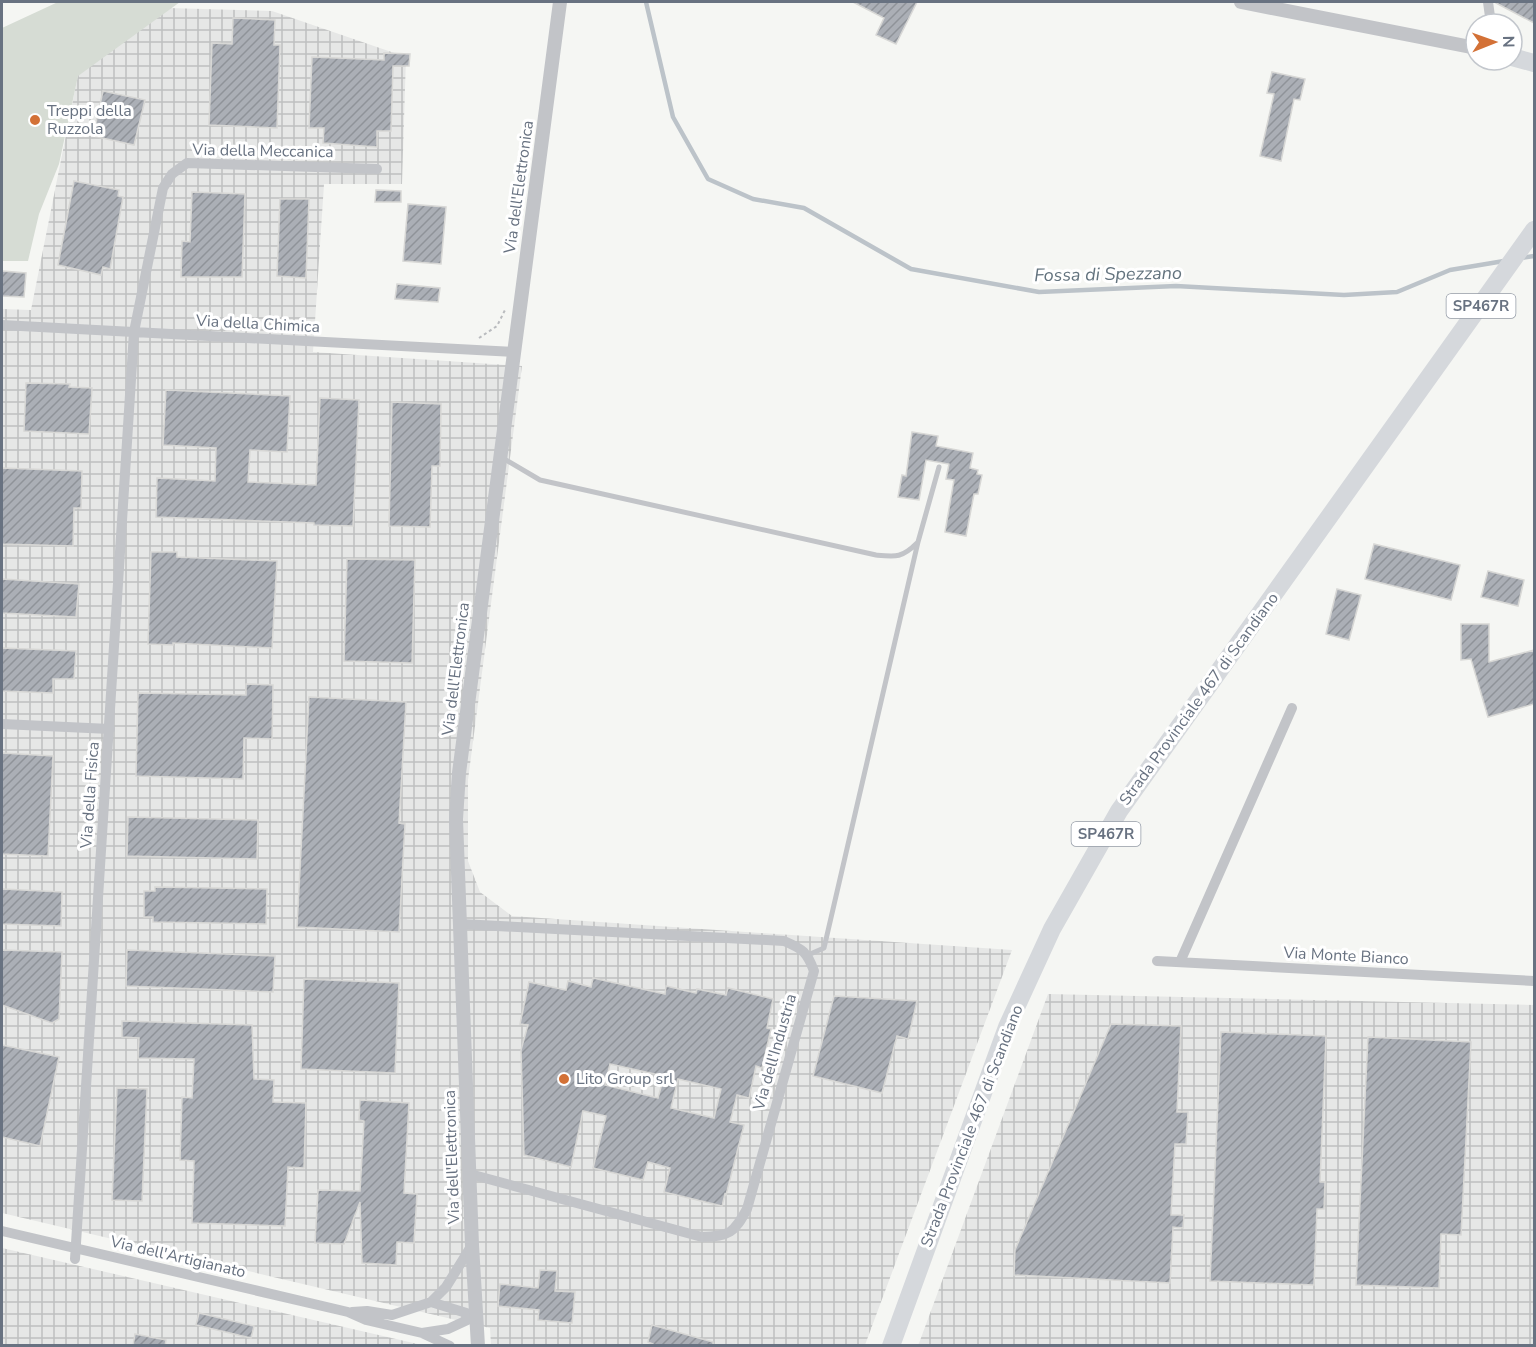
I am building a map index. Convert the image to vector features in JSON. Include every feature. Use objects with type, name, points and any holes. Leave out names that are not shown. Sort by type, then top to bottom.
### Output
[{"type":"highway","name":"Strada Provinciale 467 di Scandiano","points":[[891,1346],[1007,1027],[1052,929],[1119,811],[1534,230]]},
{"type":"street","name":"Via dell'Elettronica","points":[[478,1346],[456,819],[459,773],[560,2]]},
{"type":"street","points":[[1241,2],[1464,46]]},
{"type":"street","name":"Via della Meccanica","points":[[134,332],[163,188],[179,168],[187,163],[376,169]]},
{"type":"street","name":"Via della Chimica","points":[[2,325],[513,352]]},
{"type":"street","name":"Via della Fisica","points":[[75,1254],[134,332]]},
{"type":"street","points":[[1180,962],[1292,708]]},
{"type":"street","points":[[2,724],[110,729]]},
{"type":"street","points":[[460,924],[784,941],[808,955]]},
{"type":"street","name":"Via dell'Industria","points":[[470,1174],[702,1237],[723,1236],[738,1225],[747,1209],[814,971],[808,955]]},
{"type":"street","name":"Via Monte Bianco","points":[[1156,961],[1534,981]]},
{"type":"street","name":"Via dell'Artigianato","points":[[2,1231],[75,1254],[348,1312],[366,1320],[422,1333],[450,1346]]},
{"type":"street","points":[[472,1245],[446,1287],[431,1302],[476,1316]]},
{"type":"street","name":"Via dell'Artigianato","points":[[348,1312],[367,1311],[392,1315],[431,1302]]},
{"type":"street","name":"Via dell'Artigianato","points":[[422,1333],[448,1329],[476,1316]]},
{"type":"lane","points":[[501,456],[540,480],[876,555],[896,557],[908,552],[918,542]]},
{"type":"lane","points":[[808,955],[824,948],[918,542],[939,467]]},
{"type":"path","points":[[461,350],[497,326],[506,309]]},
{"type":"shaded area","name":"Treppi della Ruzzola","points":[[58,2],[180,2],[78,76],[59,164],[39,214],[28,261],[2,261],[2,28]]},
{"type":"shaded area","points":[[168,8],[272,11],[406,57],[402,184],[324,184],[313,352],[522,366],[468,780],[468,861],[480,892],[512,916],[1012,950],[865,1345],[491,1345],[490,1328],[2,1213],[2,309],[31,310],[78,75]]},
{"type":"shaded area","points":[[1048,994],[1534,1005],[1534,1345],[918,1346]]},
{"type":"shaded area","points":[[2,1248],[422,1345],[2,1345]]},
{"type":"building","points":[[853,2],[917,2],[896,44],[876,35],[884,18]]},
{"type":"building","points":[[1534,2],[1534,23],[1524,18],[1524,12],[1513,12],[1496,3]]},
{"type":"building","points":[[233,18],[275,20],[274,45],[280,45],[277,128],[209,125],[212,43],[232,44]]},
{"type":"building","points":[[384,53],[410,54],[409,66],[393,66],[391,131],[377,131],[377,147],[323,143],[324,128],[309,128],[312,57],[384,60]]},
{"type":"building","points":[[1272,72],[1305,79],[1300,100],[1294,99],[1281,161],[1260,156],[1274,94],[1267,93]]},
{"type":"building","points":[[103,91],[145,100],[134,145],[93,136]]},
{"type":"building","points":[[74,181],[119,190],[118,196],[123,197],[110,269],[103,267],[101,275],[58,265]]},
{"type":"building","points":[[376,190],[401,191],[401,202],[375,202]]},
{"type":"building","points":[[192,192],[245,194],[242,277],[181,277],[182,241],[190,242]]},
{"type":"building","points":[[280,199],[309,199],[306,278],[277,276]]},
{"type":"building","points":[[408,204],[446,207],[441,264],[403,261]]},
{"type":"building","points":[[2,271],[26,273],[24,297],[2,296]]},
{"type":"building","points":[[397,284],[440,288],[438,302],[395,299]]},
{"type":"building","points":[[26,383],[70,384],[69,387],[92,388],[89,434],[24,431]]},
{"type":"building","points":[[166,390],[290,396],[287,452],[250,450],[248,482],[316,485],[320,398],[359,400],[353,526],[156,517],[157,478],[215,481],[216,448],[163,445]]},
{"type":"building","points":[[392,402],[441,404],[440,466],[432,466],[430,527],[389,526]]},
{"type":"building","points":[[912,432],[938,436],[936,446],[973,453],[970,468],[978,470],[977,474],[982,475],[978,494],[974,494],[966,536],[945,532],[954,480],[946,479],[949,464],[926,460],[919,500],[898,497],[902,475],[906,476]]},
{"type":"building","points":[[2,468],[82,471],[81,508],[74,508],[73,546],[2,544]]},
{"type":"building","points":[[1374,544],[1460,565],[1451,600],[1365,579]]},
{"type":"building","points":[[151,552],[177,552],[177,557],[277,561],[272,648],[173,643],[173,645],[148,644]]},
{"type":"building","points":[[347,559],[415,560],[412,663],[344,661]]},
{"type":"building","points":[[1488,571],[1524,580],[1518,606],[1481,597]]},
{"type":"building","points":[[2,579],[79,584],[76,617],[2,613]]},
{"type":"building","points":[[1337,589],[1361,595],[1349,640],[1326,634]]},
{"type":"building","points":[[1461,624],[1489,624],[1489,662],[1534,650],[1534,704],[1488,717],[1471,659],[1461,660]]},
{"type":"building","points":[[2,648],[76,651],[74,679],[53,679],[53,693],[2,691]]},
{"type":"building","points":[[246,684],[273,685],[272,739],[244,738],[243,779],[136,776],[138,693],[246,695]]},
{"type":"building","points":[[309,697],[406,702],[399,823],[405,824],[399,932],[297,927]]},
{"type":"building","points":[[2,753],[53,756],[48,856],[2,854]]},
{"type":"building","points":[[128,817],[258,820],[257,859],[127,856]]},
{"type":"building","points":[[155,887],[267,889],[266,924],[153,922],[153,917],[144,917],[144,891],[155,891]]},
{"type":"building","points":[[2,889],[62,892],[61,926],[2,924]]},
{"type":"building","points":[[2,950],[62,952],[59,1019],[52,1023],[2,1005]]},
{"type":"building","points":[[127,950],[275,956],[273,992],[126,986]]},
{"type":"building","name":"Lito Group srl","points":[[593,978],[665,994],[666,986],[696,993],[697,989],[726,995],[728,988],[773,999],[767,1028],[771,1029],[762,1068],[756,1066],[749,1098],[737,1095],[730,1122],[744,1125],[722,1206],[664,1192],[670,1168],[648,1162],[643,1180],[593,1168],[606,1116],[583,1111],[571,1167],[524,1155],[521,1050],[528,1025],[520,1024],[529,982],[566,990],[568,981],[591,987]],"holes":[[[610,1064],[664,1076],[658,1098],[605,1085]],[[678,1079],[721,1089],[714,1118],[671,1108]]]},
{"type":"building","points":[[304,979],[399,983],[395,1073],[301,1069]]},
{"type":"building","points":[[834,996],[917,1001],[908,1039],[897,1036],[882,1093],[813,1076]]},
{"type":"building","points":[[122,1021],[252,1025],[254,1079],[274,1080],[273,1102],[306,1103],[304,1168],[288,1167],[285,1226],[192,1223],[194,1161],[180,1160],[182,1097],[192,1098],[194,1059],[138,1058],[139,1038],[122,1037]]},
{"type":"building","points":[[1111,1024],[1181,1026],[1177,1112],[1188,1112],[1186,1144],[1175,1144],[1171,1215],[1184,1215],[1183,1228],[1173,1227],[1170,1283],[1014,1275],[1015,1250]]},
{"type":"building","points":[[1221,1032],[1326,1036],[1320,1182],[1325,1182],[1324,1209],[1317,1209],[1314,1285],[1210,1281]]},
{"type":"building","points":[[1368,1037],[1471,1042],[1461,1235],[1441,1234],[1439,1288],[1356,1285]]},
{"type":"building","points":[[2,1045],[59,1057],[40,1146],[2,1137]]},
{"type":"building","points":[[117,1088],[147,1089],[142,1201],[112,1200]]},
{"type":"building","points":[[360,1100],[409,1103],[404,1193],[417,1194],[414,1243],[397,1242],[396,1265],[362,1263],[360,1202],[344,1244],[315,1243],[318,1190],[360,1191],[364,1121],[359,1120]]},
{"type":"building","points":[[540,1270],[557,1271],[555,1291],[575,1292],[572,1323],[538,1320],[539,1310],[498,1306],[500,1284],[538,1288]]},
{"type":"building","points":[[199,1313],[254,1326],[251,1338],[196,1325]]},
{"type":"building","points":[[652,1325],[713,1342],[713,1346],[653,1346],[648,1342]]},
{"type":"building","points":[[135,1334],[166,1340],[165,1346],[133,1346]]},
{"type":"waterway","name":"Fossa di Spezzano","points":[[646,2],[673,117],[708,179],[753,199],[804,208],[911,269],[1039,292],[1176,286],[1344,295],[1397,292],[1450,270],[1504,261]]},
{"type":"waterway","name":"Fossa di Spezzano","points":[[1521,258],[1534,256]]},
{"type":"place","name":"Treppi della Ruzzola","points":[[35,120]]},
{"type":"place","name":"Lito Group srl","points":[[564,1079]]}]
